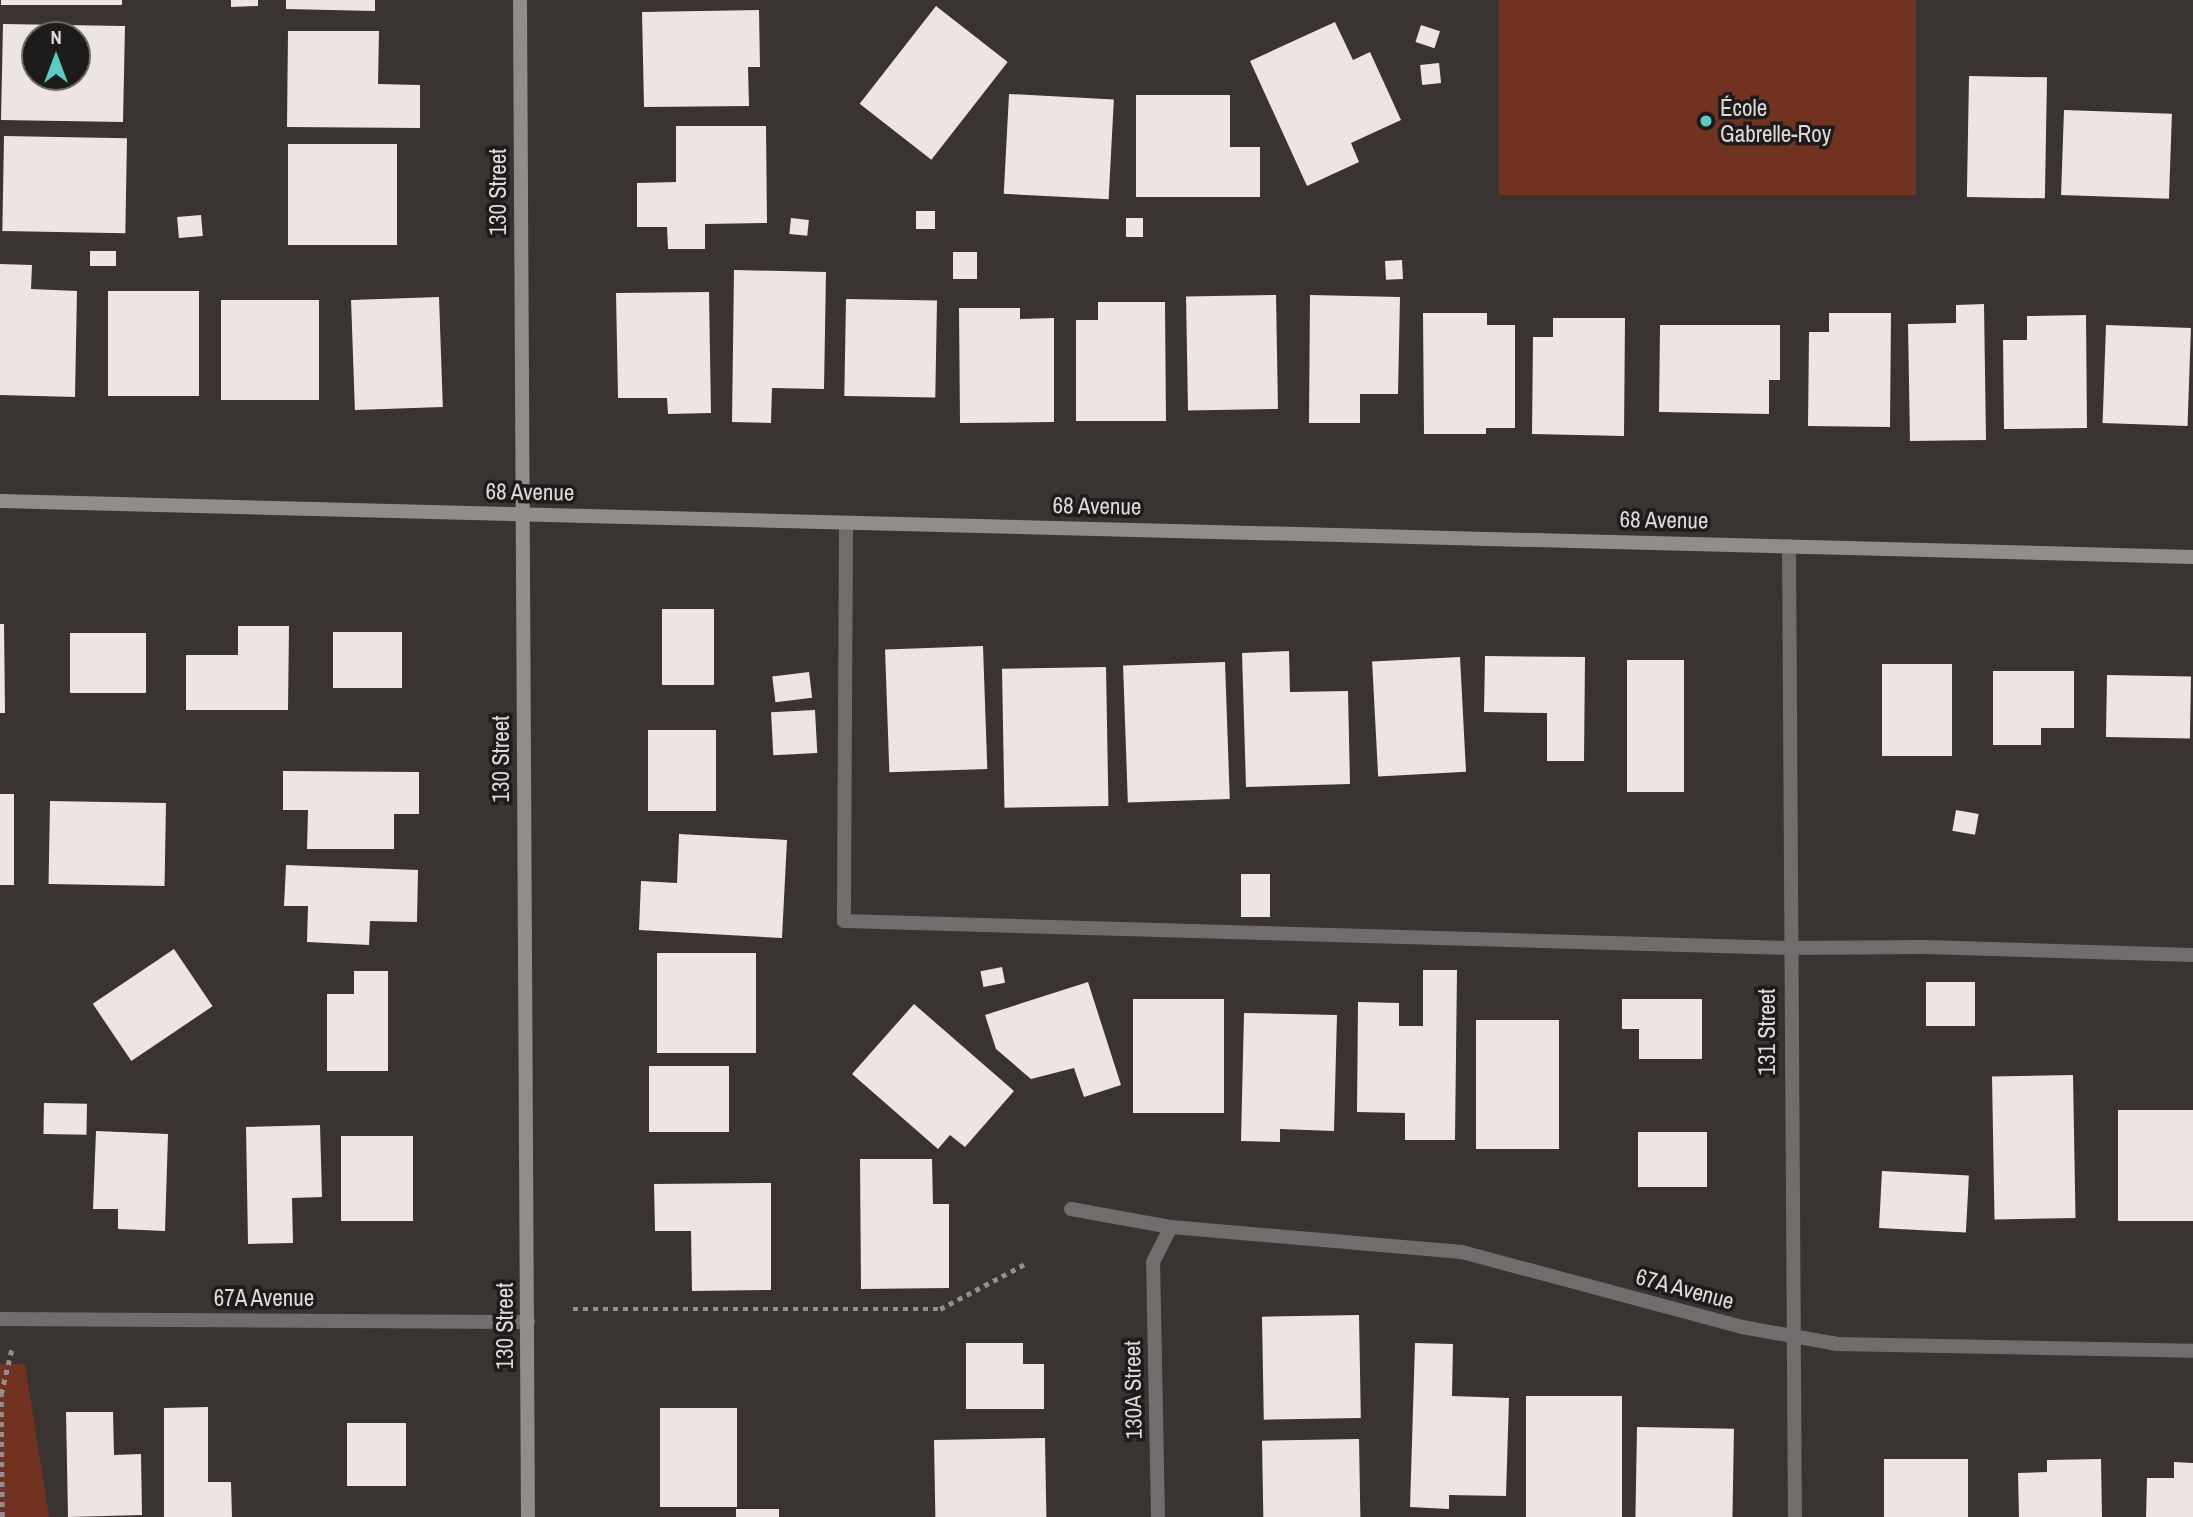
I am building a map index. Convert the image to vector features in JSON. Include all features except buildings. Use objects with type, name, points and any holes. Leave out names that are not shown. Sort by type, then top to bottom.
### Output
[{"type":"street","name":"130 Street","points":[[520,0],[528,1517]]},
{"type":"street","name":"68 Avenue","points":[[0,501],[2193,556]]},
{"type":"street","points":[[846,523],[844,921],[1789,948],[1925,947],[2193,955]]},
{"type":"street","name":"131 Street","points":[[1789,546],[1789,948],[1795,1517]]},
{"type":"street","name":"67A Avenue","points":[[1071,1209],[1171,1227],[1462,1252],[1742,1328],[1837,1344],[2193,1351]]},
{"type":"street","name":"130A Street","points":[[1158,1517],[1153,1262],[1171,1227]]},
{"type":"street","name":"67A Avenue","points":[[0,1318],[528,1322]]},
{"type":"path","points":[[573,1309],[940,1309],[1025,1264]]},
{"type":"path","points":[[2,1517],[1,1394],[12,1348]]},
{"type":"shaded area","name":"École Gabrelle-Roy","points":[[1499,0],[1916,0],[1916,195],[1499,195]]},
{"type":"shaded area","points":[[0,1364],[25,1364],[49,1517],[0,1517]]},
{"type":"place","name":"École Gabrelle-Roy","points":[[1706,121]]}]
